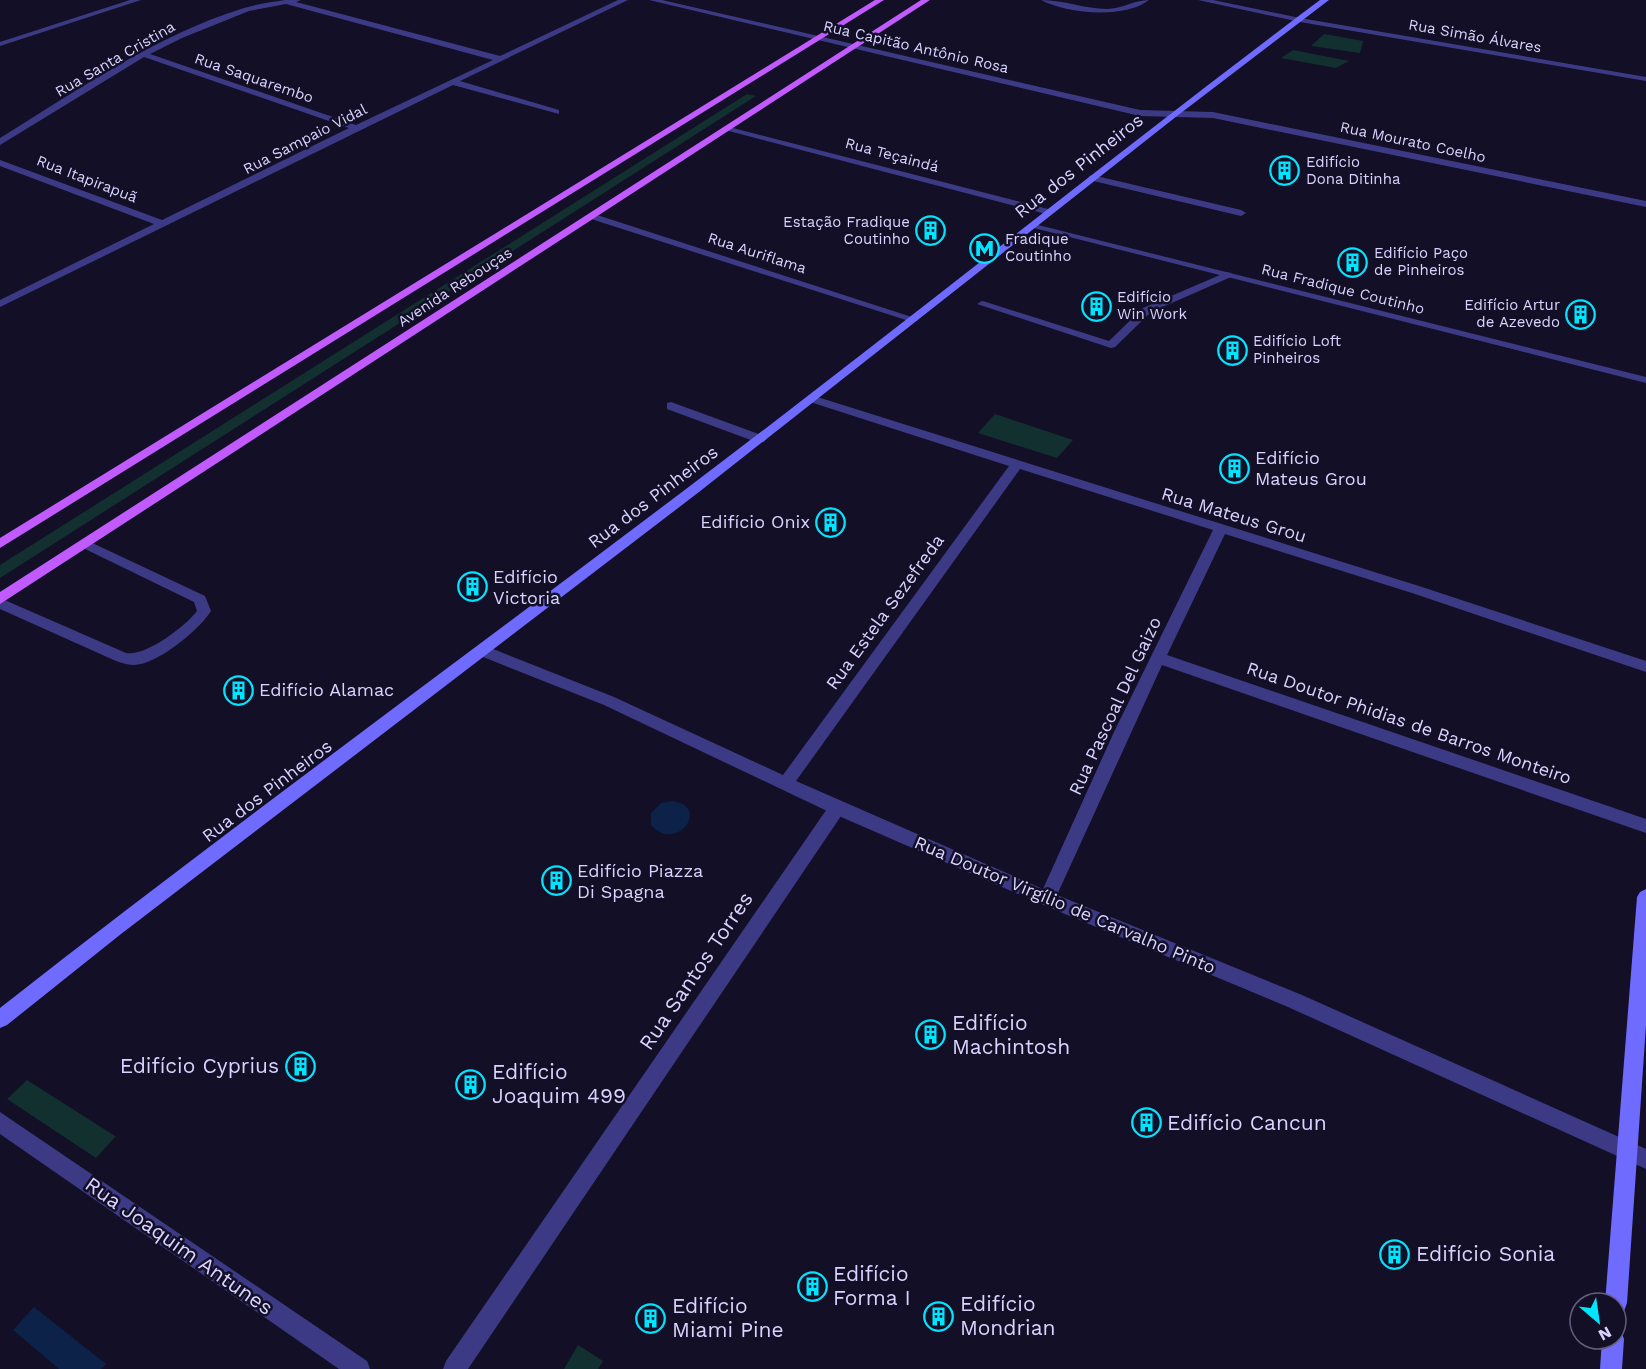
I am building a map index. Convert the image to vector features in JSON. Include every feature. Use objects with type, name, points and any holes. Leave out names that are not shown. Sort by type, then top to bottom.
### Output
[{"type":"main road","name":"Avenida Rebouças","points":[[0,544],[880,0]]},
{"type":"main road","name":"Avenida Rebouças","points":[[0,601],[926,0]]},
{"type":"main road","name":"Rua dos Pinheiros","points":[[0,1019],[115,928],[760,439],[1174,114],[1325,0]]},
{"type":"main road","points":[[1617,1291],[1646,897]]},
{"type":"main road","points":[[1611,1369],[1612,1351]]},
{"type":"street","points":[[0,44],[137,0]]},
{"type":"street","name":"Rua Santa Cristina","points":[[247,9],[257,0]]},
{"type":"street","points":[[281,0],[293,1],[500,59]]},
{"type":"street","name":"Rua Sampaio Vidal","points":[[0,304],[356,128],[624,0]]},
{"type":"street","name":"Rua Capitão Antônio Rosa","points":[[653,0],[1140,113],[1174,114]]},
{"type":"street","points":[[1045,0],[1084,8],[1117,11],[1134,8],[1145,0]]},
{"type":"street","name":"Rua Simão Álvares","points":[[1202,0],[1300,20],[1646,79]]},
{"type":"street","name":"Rua Santa Cristina","points":[[0,142],[143,54],[179,36],[247,9],[293,1]]},
{"type":"street","name":"Rua Saquarembo","points":[[143,54],[356,128]]},
{"type":"street","points":[[453,82],[556,112]]},
{"type":"street","name":"Rua Mourato Coelho","points":[[1174,114],[1213,115],[1646,204]]},
{"type":"street","name":"Rua Teçaindá","points":[[728,128],[1049,212]]},
{"type":"street","name":"Rua Itapirapuã","points":[[0,163],[163,224]]},
{"type":"street","points":[[1092,178],[1242,213]]},
{"type":"street","name":"Rua Auriflama","points":[[591,216],[913,319]]},
{"type":"street","name":"Rua Fradique Coutinho","points":[[1033,225],[1646,380]]},
{"type":"street","points":[[982,304],[1111,345],[1147,310],[1227,275]]},
{"type":"street","name":"Rua Mateus Grou","points":[[811,399],[1220,530],[1417,590],[1646,667]]},
{"type":"street","points":[[671,406],[760,439]]},
{"type":"street","name":"Rua Estela Sezefreda","points":[[786,783],[1016,465]]},
{"type":"street","name":"Rua Pascoal Del Gaizo","points":[[1047,899],[1122,732],[1220,530]]},
{"type":"street","points":[[0,601],[120,657],[132,660],[141,659],[152,653],[199,618],[204,611],[200,599],[86,544]]},
{"type":"street","name":"Rua Doutor Virgílio de Carvalho Pinto","points":[[483,651],[609,701],[837,808],[1047,899],[1295,1001],[1646,1159]]},
{"type":"street","name":"Rua Doutor Phidias de Barros Monteiro","points":[[1159,658],[1646,826]]},
{"type":"street","name":"Rua Santos Torres","points":[[454,1369],[837,808]]},
{"type":"street","name":"Rua Joaquim Antunes","points":[[0,1122],[359,1369]]},
{"type":"green space","points":[[1324,34],[1363,41],[1360,53],[1311,46]]},
{"type":"green space","points":[[1293,50],[1349,61],[1336,68],[1281,58]]},
{"type":"green space","points":[[747,94],[756,96],[0,578],[0,565]]},
{"type":"green space","points":[[995,414],[1073,440],[1057,458],[978,433]]},
{"type":"green space","points":[[27,1080],[116,1136],[96,1158],[7,1099]]},
{"type":"green space","points":[[578,1345],[603,1361],[598,1369],[564,1369]]},
{"type":"water","points":[[672,801],[684,805],[689,811],[690,818],[686,826],[670,834],[661,832],[651,825],[651,813],[661,803]]},
{"type":"water","points":[[34,1307],[106,1364],[101,1369],[59,1369],[13,1330]]},
{"type":"place","name":"Edifício Dona Ditinha","points":[[1285,171]]},
{"type":"place","name":"Estação Fradique Coutinho","points":[[931,231]]},
{"type":"place","name":"Fradique Coutinho","points":[[984,248]]},
{"type":"place","name":"Edifício Paço de Pinheiros","points":[[1353,262]]},
{"type":"place","name":"Edifício Win Work","points":[[1096,306]]},
{"type":"place","name":"Edifício Artur de Azevedo","points":[[1581,314]]},
{"type":"place","name":"Edifício Loft Pinheiros","points":[[1232,350]]},
{"type":"place","name":"Edifício Mateus Grou","points":[[1234,468]]},
{"type":"place","name":"Edifício Onix","points":[[831,522]]},
{"type":"place","name":"Edifício Victoria","points":[[472,587]]},
{"type":"place","name":"Edifício Alamac","points":[[238,690]]},
{"type":"place","name":"Edifício Piazza Di Spagna","points":[[556,881]]},
{"type":"place","name":"Edifício Machintosh","points":[[931,1035]]},
{"type":"place","name":"Edifício Cyprius","points":[[300,1066]]},
{"type":"place","name":"Edifício Joaquim 499","points":[[471,1084]]},
{"type":"place","name":"Edifício Cancun","points":[[1146,1123]]},
{"type":"place","name":"Edifício Sonia","points":[[1395,1254]]},
{"type":"place","name":"Edifício Forma I","points":[[812,1286]]},
{"type":"place","name":"Edifício Mondrian","points":[[939,1316]]},
{"type":"place","name":"Edifício Miami Pine","points":[[651,1318]]}]
